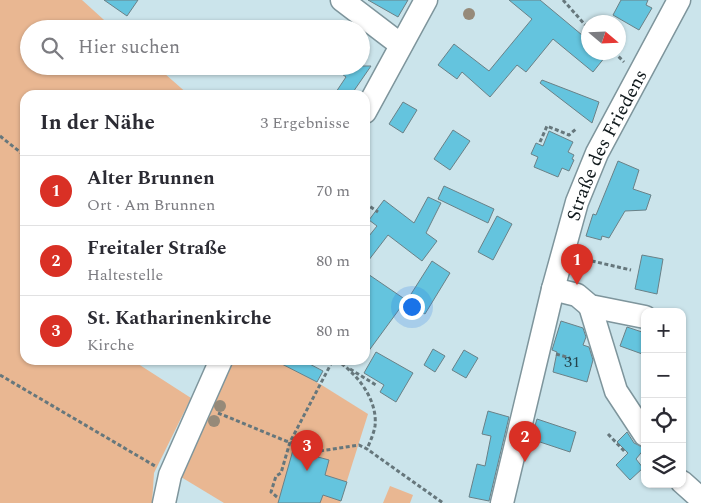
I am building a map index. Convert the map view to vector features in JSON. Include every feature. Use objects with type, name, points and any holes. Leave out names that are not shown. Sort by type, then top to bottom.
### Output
[{"type":"street","points":[[342,0],[368,20]]},
{"type":"street","points":[[370,103],[426,0]]},
{"type":"street","name":"Straße des Friedens","points":[[502,503],[553,288],[577,202],[597,153],[679,0]]},
{"type":"street","points":[[370,22],[401,46]]},
{"type":"street","points":[[553,288],[577,295],[590,306],[641,317]]},
{"type":"street","points":[[590,306],[616,391],[641,429]]},
{"type":"street","points":[[164,503],[170,475],[219,365]]},
{"type":"street","points":[[686,486],[701,499]]},
{"type":"path","points":[[563,0],[581,20]]},
{"type":"path","points":[[623,60],[630,67]]},
{"type":"path","points":[[540,142],[547,126],[569,135],[576,129]]},
{"type":"path","points":[[0,136],[20,152]]},
{"type":"path","points":[[370,206],[378,212]]},
{"type":"path","points":[[576,258],[631,270]]},
{"type":"path","points":[[552,353],[570,358]]},
{"type":"path","points":[[277,497],[271,492],[276,476],[281,473],[290,442],[331,365]]},
{"type":"path","points":[[343,365],[376,385]]},
{"type":"path","points":[[347,367],[372,402],[375,426],[367,449]]},
{"type":"path","points":[[0,375],[170,475]]},
{"type":"path","points":[[200,406],[304,446]]},
{"type":"path","points":[[608,434],[626,453]]},
{"type":"path","points":[[320,451],[359,445],[443,503]]},
{"type":"shaded area","points":[[0,0],[82,0],[104,20],[20,20],[20,75],[166,75],[183,90],[20,90],[20,365],[140,365],[191,398],[154,473],[152,503],[0,503]]},
{"type":"shaded area","points":[[226,365],[284,365],[320,384],[368,414],[340,503],[224,503],[181,477]]},
{"type":"shaded area","points":[[390,486],[413,495],[410,503],[383,503]]},
{"type":"building","points":[[104,0],[138,0],[127,16]]},
{"type":"building","points":[[368,0],[408,0],[398,17]]},
{"type":"building","points":[[509,0],[540,0],[581,34],[581,60],[603,60],[593,72],[553,39],[526,72],[517,65],[490,97],[462,72],[457,79],[438,65],[454,44],[489,71],[532,19]]},
{"type":"building","points":[[621,0],[648,0],[646,5],[652,8],[639,30],[626,22],[626,15],[613,15]]},
{"type":"building","points":[[343,75],[365,75],[354,90],[337,90],[346,77]]},
{"type":"building","points":[[542,80],[599,102],[592,123],[540,83]]},
{"type":"building","points":[[403,102],[417,110],[403,133],[389,124]]},
{"type":"building","points":[[453,130],[470,141],[450,170],[434,159]]},
{"type":"building","points":[[549,131],[573,142],[568,152],[574,155],[572,159],[574,160],[569,171],[562,168],[558,177],[534,167],[538,157],[531,154],[536,143],[543,146]]},
{"type":"building","points":[[618,161],[639,170],[633,189],[651,195],[646,210],[625,211],[609,238],[602,236],[601,240],[586,236],[593,214],[596,215]]},
{"type":"building","points":[[444,186],[494,209],[488,223],[438,199]]},
{"type":"building","points":[[428,197],[441,203],[426,233],[437,241],[422,261],[388,235],[370,258],[370,235],[377,226],[370,219],[384,200],[414,223]]},
{"type":"building","points":[[497,216],[512,224],[493,260],[478,252]]},
{"type":"building","points":[[642,255],[663,259],[657,294],[635,289]]},
{"type":"building","points":[[432,261],[450,273],[425,314],[406,302]]},
{"type":"building","points":[[370,275],[406,300],[370,349]]},
{"type":"building","points":[[561,321],[583,328],[586,337],[583,345],[589,347],[593,360],[587,382],[553,372],[557,352],[552,350]]},
{"type":"building","points":[[627,327],[641,332],[641,354],[620,346]]},
{"type":"building","points":[[433,349],[445,356],[435,372],[424,365]]},
{"type":"building","points":[[464,350],[478,358],[466,378],[452,370]]},
{"type":"building","points":[[376,352],[413,373],[396,402],[380,392],[384,385],[364,373]]},
{"type":"building","points":[[284,365],[312,365],[323,371],[317,382]]},
{"type":"building","points":[[488,411],[509,417],[489,501],[469,497],[477,464],[485,466],[491,436],[482,434]]},
{"type":"building","points":[[537,419],[576,432],[570,452],[531,439]]},
{"type":"building","points":[[627,432],[634,443],[641,446],[641,453],[636,459],[641,465],[641,470],[630,480],[616,465],[628,453],[617,442]]},
{"type":"building","points":[[305,441],[322,446],[318,457],[329,460],[325,475],[347,482],[341,501],[323,495],[320,503],[278,503],[293,450],[302,453]]},
{"type":"place","name":"Alter Brunnen","points":[[577,285]]},
{"type":"place","name":"Freitaler Straße","points":[[525,462]]},
{"type":"place","name":"St. Katharinenkirche","points":[[307,471]]}]
